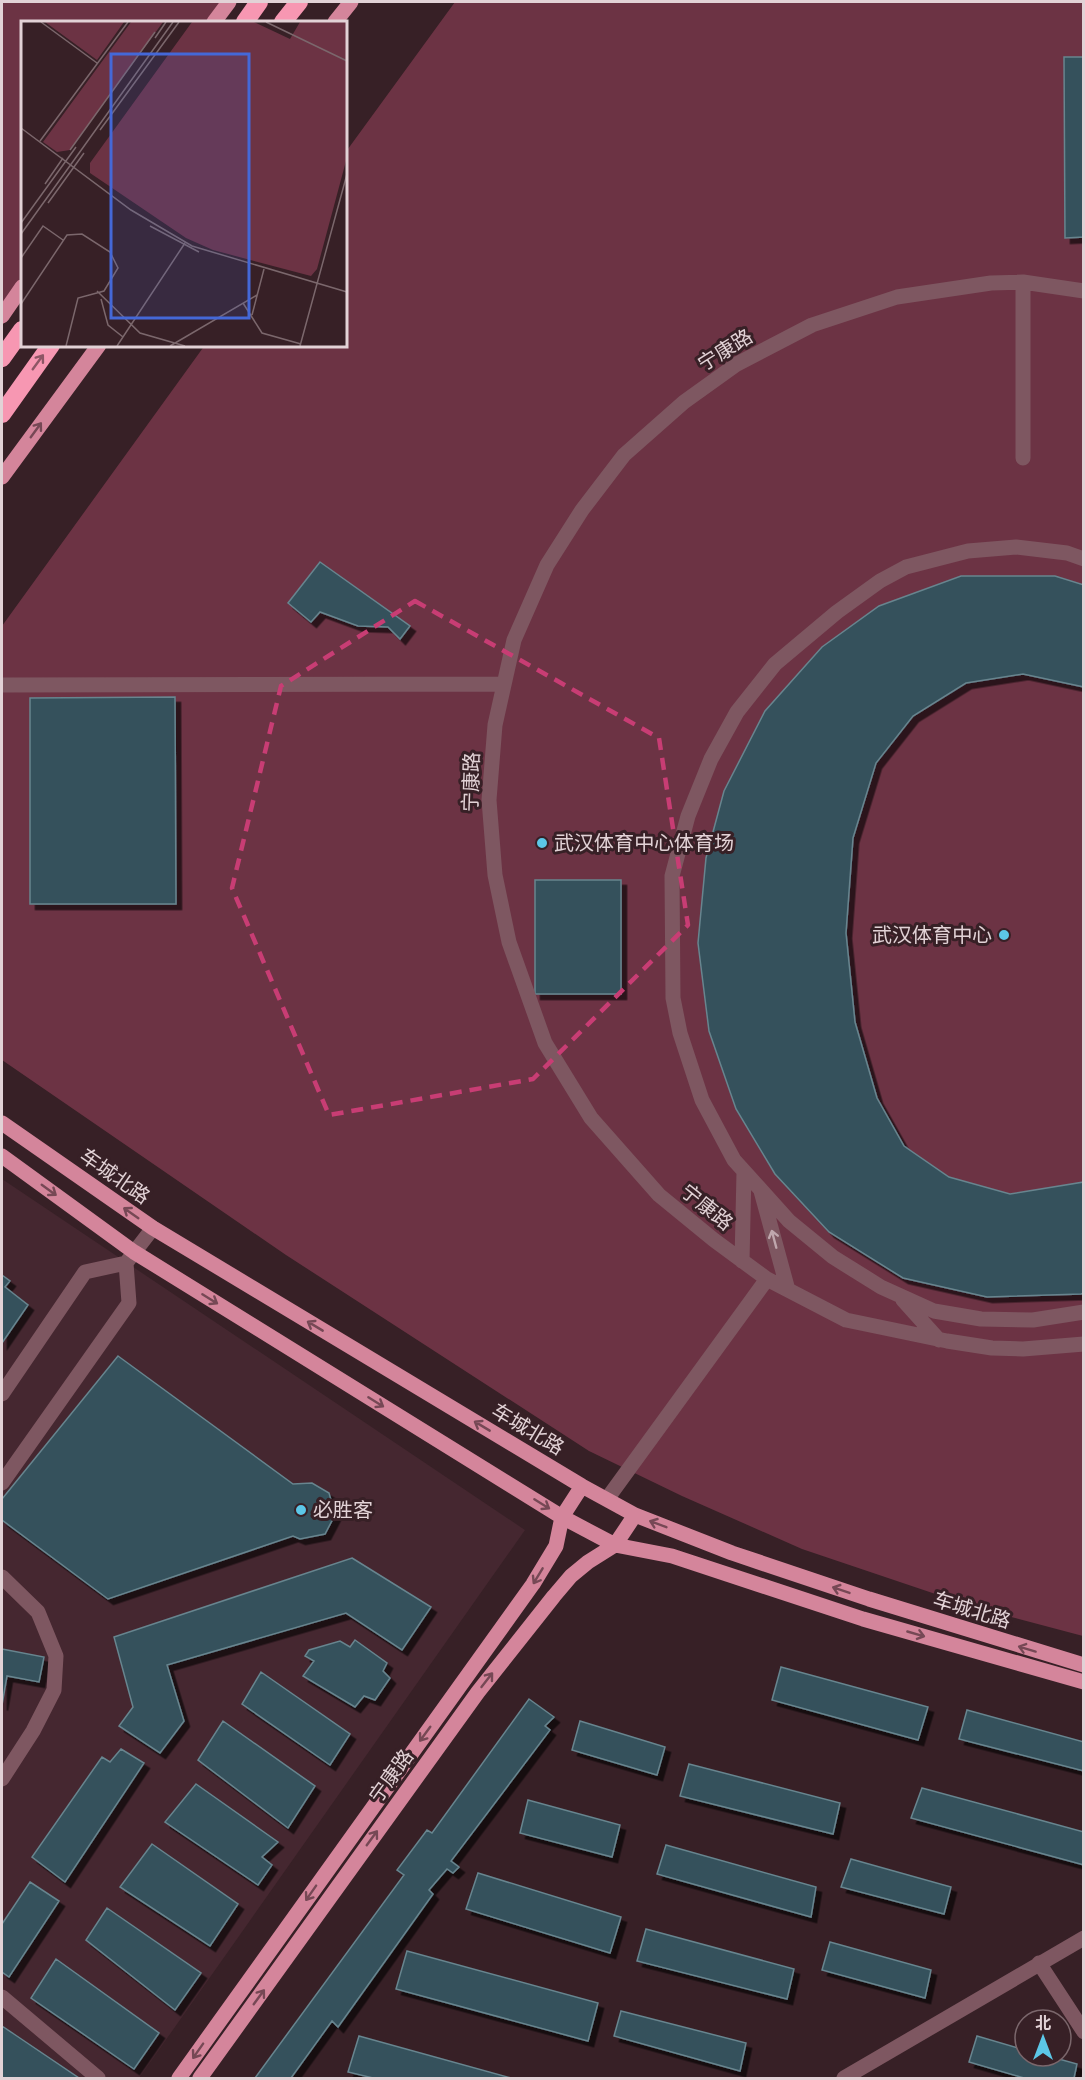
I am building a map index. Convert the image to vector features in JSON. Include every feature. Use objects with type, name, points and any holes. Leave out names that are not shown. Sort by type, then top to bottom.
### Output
[{"type":"highway","points":[[246,21],[259,2]]},
{"type":"highway","points":[[284,21],[299,2]]},
{"type":"highway","points":[[2,358],[21,331]]},
{"type":"highway","points":[[2,414],[50,346]]},
{"type":"main road","points":[[215,21],[229,2]]},
{"type":"main road","points":[[336,21],[351,2]]},
{"type":"main road","points":[[2,316],[21,288]]},
{"type":"main road","points":[[2,477],[98,346]]},
{"type":"main road","name":"车城北路","points":[[2,1123],[153,1228],[582,1486],[635,1515],[732,1553],[870,1599],[1083,1665]]},
{"type":"main road","name":"车城北路","points":[[2,1156],[130,1258],[562,1516],[615,1545],[672,1556],[863,1619],[1083,1682]]},
{"type":"main road","points":[[179,2079],[533,1584],[556,1546],[562,1516],[582,1486]]},
{"type":"main road","name":"宁康路","points":[[200,2079],[478,1692],[565,1583],[588,1562],[615,1545],[635,1515]]},
{"type":"street","name":"宁康路","points":[[1083,291],[1023,282],[991,283],[897,297],[812,325],[737,364],[684,402],[624,455],[570,528],[547,565],[514,640],[495,725],[489,800],[495,875],[508,942],[545,1043],[591,1118],[659,1195],[767,1279],[846,1320],[939,1340],[992,1348],[1012,1349],[1083,1344]]},
{"type":"street","points":[[1023,282],[1023,458]]},
{"type":"street","points":[[1049,285],[1083,285]]},
{"type":"street","points":[[1083,559],[1067,553],[1016,547],[968,551],[906,567],[880,580],[837,612],[774,663],[737,712],[711,759],[688,816],[672,876],[673,998],[680,1033],[702,1100],[734,1160],[789,1221],[833,1257],[881,1287],[934,1311],[981,1319],[1033,1320],[1083,1312]]},
{"type":"street","points":[[2,685],[504,684]]},
{"type":"street","points":[[742,1261],[744,1172]]},
{"type":"street","points":[[760,1189],[788,1290]]},
{"type":"street","points":[[2,1394],[85,1272],[130,1258],[153,1228]]},
{"type":"street","points":[[2,1483],[129,1303],[130,1258]]},
{"type":"street","points":[[607,1499],[767,1279]]},
{"type":"street","points":[[897,1294],[939,1340]]},
{"type":"street","points":[[2,1577],[38,1612],[56,1656],[54,1690],[33,1731],[2,1779]]},
{"type":"street","points":[[844,2079],[1083,1938]]},
{"type":"street","points":[[1039,1964],[1083,2032]]},
{"type":"street","points":[[2,1997],[98,2079]]},
{"type":"highlighted area","points":[[415,601],[659,738],[688,925],[533,1079],[329,1115],[232,888],[281,686]]},
{"type":"shaded area","points":[[2,2],[225,2],[211,21],[21,21],[21,282],[2,310]]},
{"type":"shaded area","name":"武汉体育中心体育场","points":[[455,2],[1083,2],[1083,1636],[977,1608],[802,1549],[682,1496],[589,1451],[286,1255],[2,1060],[2,626],[204,346],[346,346],[346,152]]},
{"type":"shaded area","points":[[2,1179],[525,1530],[139,2078],[2,2078]]},
{"type":"building","points":[[1064,57],[1084,57],[1084,237],[1065,238]]},
{"type":"building","points":[[320,562],[410,626],[400,639],[388,627],[358,626],[320,612],[311,622],[288,603]]},
{"type":"building","points":[[961,576],[1055,576],[1084,585],[1084,687],[1023,674],[966,683],[913,716],[876,763],[853,838],[846,933],[855,1022],[877,1098],[904,1146],[949,1177],[1010,1194],[1084,1182],[1084,1293],[1081,1294],[987,1297],[903,1278],[829,1232],[775,1174],[736,1109],[709,1031],[698,943],[706,858],[724,791],[765,711],[822,647],[879,606]]},
{"type":"building","points":[[175,697],[176,904],[30,904],[30,698]]},
{"type":"building","points":[[535,880],[621,880],[621,994],[535,994]]},
{"type":"building","points":[[2,1275],[10,1281],[5,1287],[28,1305],[2,1343]]},
{"type":"building","points":[[118,1356],[293,1484],[312,1483],[329,1493],[335,1515],[325,1534],[300,1539],[293,1536],[108,1599],[2,1520],[2,1499]]},
{"type":"building","points":[[352,1558],[431,1607],[402,1650],[346,1613],[167,1665],[184,1721],[160,1753],[119,1726],[133,1707],[114,1637]]},
{"type":"building","points":[[355,1640],[387,1663],[383,1671],[390,1678],[375,1700],[364,1696],[355,1707],[303,1676],[314,1661],[305,1656],[309,1650],[340,1641],[350,1647]]},
{"type":"building","points":[[2,1649],[44,1657],[39,1682],[7,1676],[2,1705]]},
{"type":"building","points":[[781,1667],[928,1707],[918,1740],[772,1700]]},
{"type":"building","points":[[261,1672],[350,1734],[330,1765],[242,1704]]},
{"type":"building","points":[[529,1699],[554,1717],[545,1726],[550,1730],[451,1861],[459,1867],[453,1873],[447,1869],[429,1890],[433,1894],[338,2027],[332,2021],[291,2078],[255,2078],[404,1875],[397,1870],[427,1830],[432,1833]]},
{"type":"building","points":[[967,1710],[1084,1742],[1084,1771],[959,1739]]},
{"type":"building","points":[[223,1721],[315,1786],[288,1828],[198,1760]]},
{"type":"building","points":[[580,1721],[665,1747],[657,1775],[572,1750]]},
{"type":"building","points":[[121,1749],[144,1763],[65,1882],[32,1857],[102,1757],[110,1762]]},
{"type":"building","points":[[689,1764],[840,1803],[833,1834],[680,1796]]},
{"type":"building","points":[[196,1784],[278,1842],[262,1857],[272,1865],[258,1885],[165,1822]]},
{"type":"building","points":[[922,1788],[1084,1832],[1084,1865],[911,1818]]},
{"type":"building","points":[[528,1800],[620,1825],[612,1857],[520,1833]]},
{"type":"building","points":[[152,1844],[238,1904],[210,1946],[120,1887]]},
{"type":"building","points":[[666,1845],[816,1887],[811,1917],[657,1874]]},
{"type":"building","points":[[851,1859],[951,1887],[944,1914],[841,1887]]},
{"type":"building","points":[[478,1873],[621,1917],[610,1953],[466,1909]]},
{"type":"building","points":[[30,1882],[59,1901],[9,1977],[2,1972],[2,1924]]},
{"type":"building","points":[[107,1908],[201,1973],[175,2010],[86,1940]]},
{"type":"building","points":[[646,1929],[794,1969],[787,1999],[637,1961]]},
{"type":"building","points":[[830,1942],[931,1970],[925,1998],[822,1970]]},
{"type":"building","points":[[407,1951],[598,2003],[588,2041],[396,1989]]},
{"type":"building","points":[[56,1959],[159,2033],[134,2069],[31,1998]]},
{"type":"building","points":[[621,2011],[746,2043],[740,2071],[614,2036]]},
{"type":"building","points":[[2,2026],[79,2078],[2,2078]]},
{"type":"building","points":[[359,2036],[511,2078],[373,2078],[348,2072]]},
{"type":"building","points":[[977,2036],[1013,2046],[1013,2068],[1073,2068],[1073,2063],[1077,2064],[1074,2078],[1024,2078],[969,2062]]},
{"type":"place","name":"武汉体育中心体育场","points":[[542,843]]},
{"type":"place","name":"武汉体育中心","points":[[1004,935]]},
{"type":"place","name":"必胜客","points":[[301,1510]]}]
